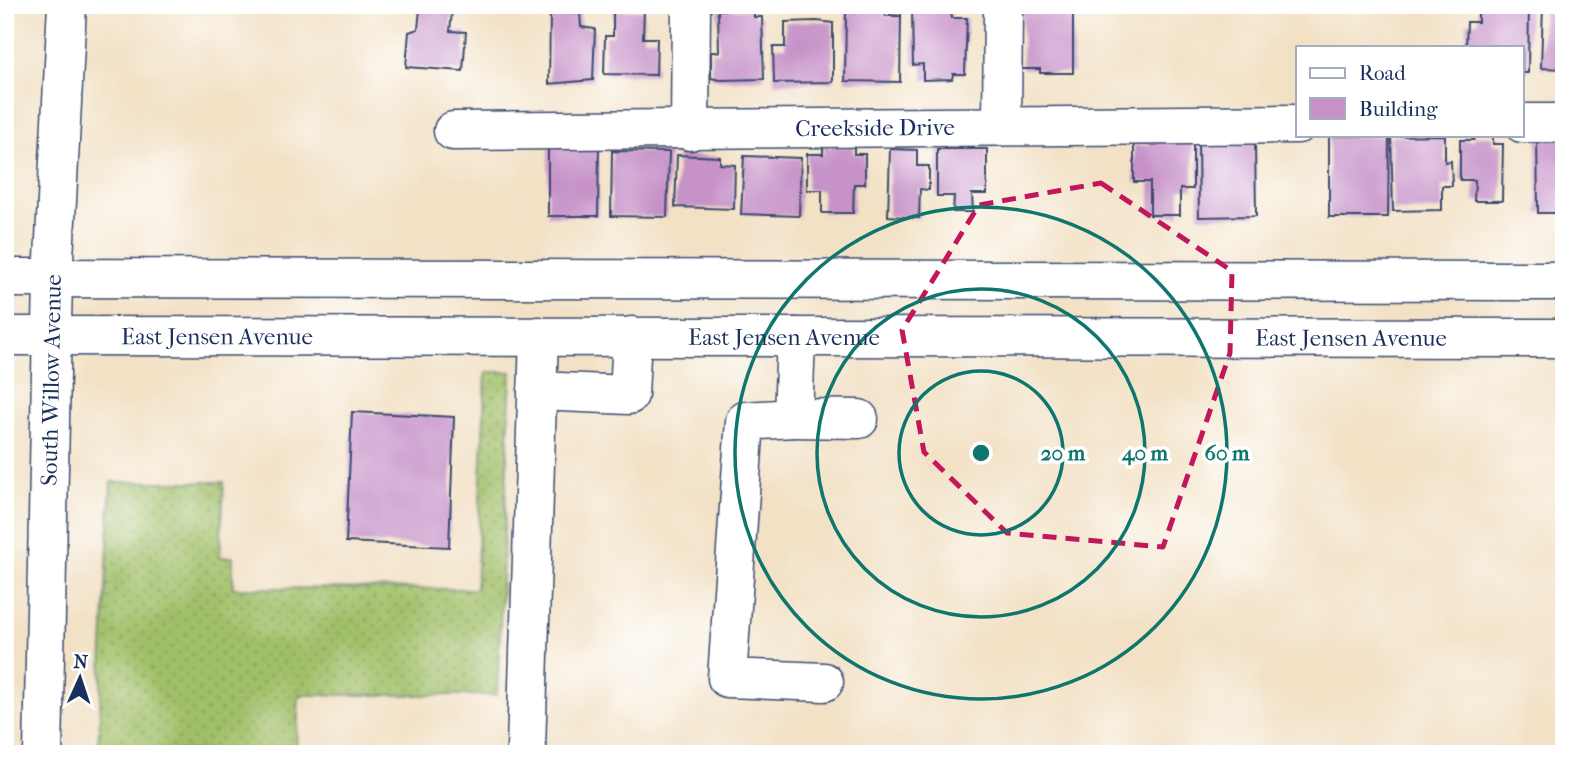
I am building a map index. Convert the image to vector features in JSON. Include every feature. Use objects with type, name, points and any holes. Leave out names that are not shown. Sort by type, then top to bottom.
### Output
[{"type":"main road","name":"South Willow Avenue","points":[[43,754],[53,278],[67,5]]},
{"type":"main road","points":[[690,131],[691,5]]},
{"type":"main road","points":[[1002,125],[1003,5]]},
{"type":"main road","points":[[1524,123],[1564,123]]},
{"type":"main road","name":"Creekside Drive","points":[[453,131],[1296,124]]},
{"type":"main road","points":[[5,278],[1564,281]]},
{"type":"main road","name":"East Jensen Avenue","points":[[5,336],[1564,338]]},
{"type":"main road","points":[[526,750],[539,336]]},
{"type":"main road","points":[[537,391],[629,395],[632,336]]},
{"type":"main road","points":[[793,418],[796,337]]},
{"type":"main road","points":[[824,682],[727,678],[745,421],[793,418],[859,419]]},
{"type":"highlighted area","points":[[1101,183],[1232,271],[1230,353],[1163,547],[1007,533],[924,452],[902,330],[979,205]]},
{"type":"green space","points":[[486,372],[511,372],[497,695],[299,695],[296,751],[98,751],[111,482],[224,482],[220,557],[233,557],[233,588],[476,589]]},
{"type":"building","points":[[891,5],[901,5],[901,16],[890,15]]},
{"type":"building","points":[[1022,5],[1073,5],[1073,73],[1040,73],[1040,69],[1022,69]]},
{"type":"building","points":[[1478,5],[1529,5],[1528,73],[1524,73],[1524,46],[1466,46],[1467,22],[1478,22]]},
{"type":"building","points":[[1543,5],[1564,5],[1564,69],[1541,68]]},
{"type":"building","points":[[924,7],[952,8],[951,18],[967,18],[965,74],[953,74],[952,79],[923,80],[923,64],[913,65],[912,10],[924,11]]},
{"type":"building","points":[[420,9],[452,12],[450,31],[466,32],[463,71],[406,67],[409,32],[418,29]]},
{"type":"building","points":[[754,9],[754,17],[762,17],[764,79],[711,78],[711,52],[719,52],[718,10]]},
{"type":"building","points":[[613,10],[644,10],[643,38],[657,38],[656,75],[604,74],[605,36],[613,36]]},
{"type":"building","points":[[846,10],[883,10],[886,16],[901,16],[900,82],[845,81]]},
{"type":"building","points":[[580,12],[581,27],[595,29],[593,80],[549,84],[550,13]]},
{"type":"building","points":[[785,22],[833,23],[833,82],[774,83],[773,47],[785,47]]},
{"type":"building","points":[[1537,131],[1564,131],[1564,213],[1538,213]]},
{"type":"building","points":[[1329,136],[1389,136],[1388,217],[1329,217]]},
{"type":"building","points":[[1391,136],[1445,136],[1445,162],[1451,161],[1452,186],[1442,186],[1442,210],[1393,211]]},
{"type":"building","points":[[1474,136],[1493,136],[1493,144],[1503,144],[1502,201],[1474,201],[1475,180],[1460,180],[1460,140],[1474,140]]},
{"type":"building","points":[[1149,137],[1193,137],[1193,189],[1180,189],[1180,215],[1150,215],[1150,182],[1134,182],[1134,145],[1149,145]]},
{"type":"building","points":[[1198,142],[1255,142],[1256,216],[1199,217]]},
{"type":"building","points":[[548,146],[599,146],[598,216],[548,216]]},
{"type":"building","points":[[823,147],[854,147],[854,154],[865,154],[865,184],[854,184],[853,213],[822,213],[822,190],[807,190],[807,154],[823,154]]},
{"type":"building","points":[[890,149],[917,150],[917,166],[929,166],[929,190],[920,189],[919,218],[888,216]]},
{"type":"building","points":[[937,149],[987,149],[987,194],[972,194],[973,212],[953,212],[954,196],[937,196]]},
{"type":"building","points":[[612,151],[669,152],[667,217],[611,216]]},
{"type":"building","points":[[677,155],[720,157],[720,164],[735,165],[734,209],[675,207]]},
{"type":"building","points":[[744,156],[801,158],[799,216],[741,214]]},
{"type":"building","points":[[352,412],[454,417],[449,547],[346,542]]}]
